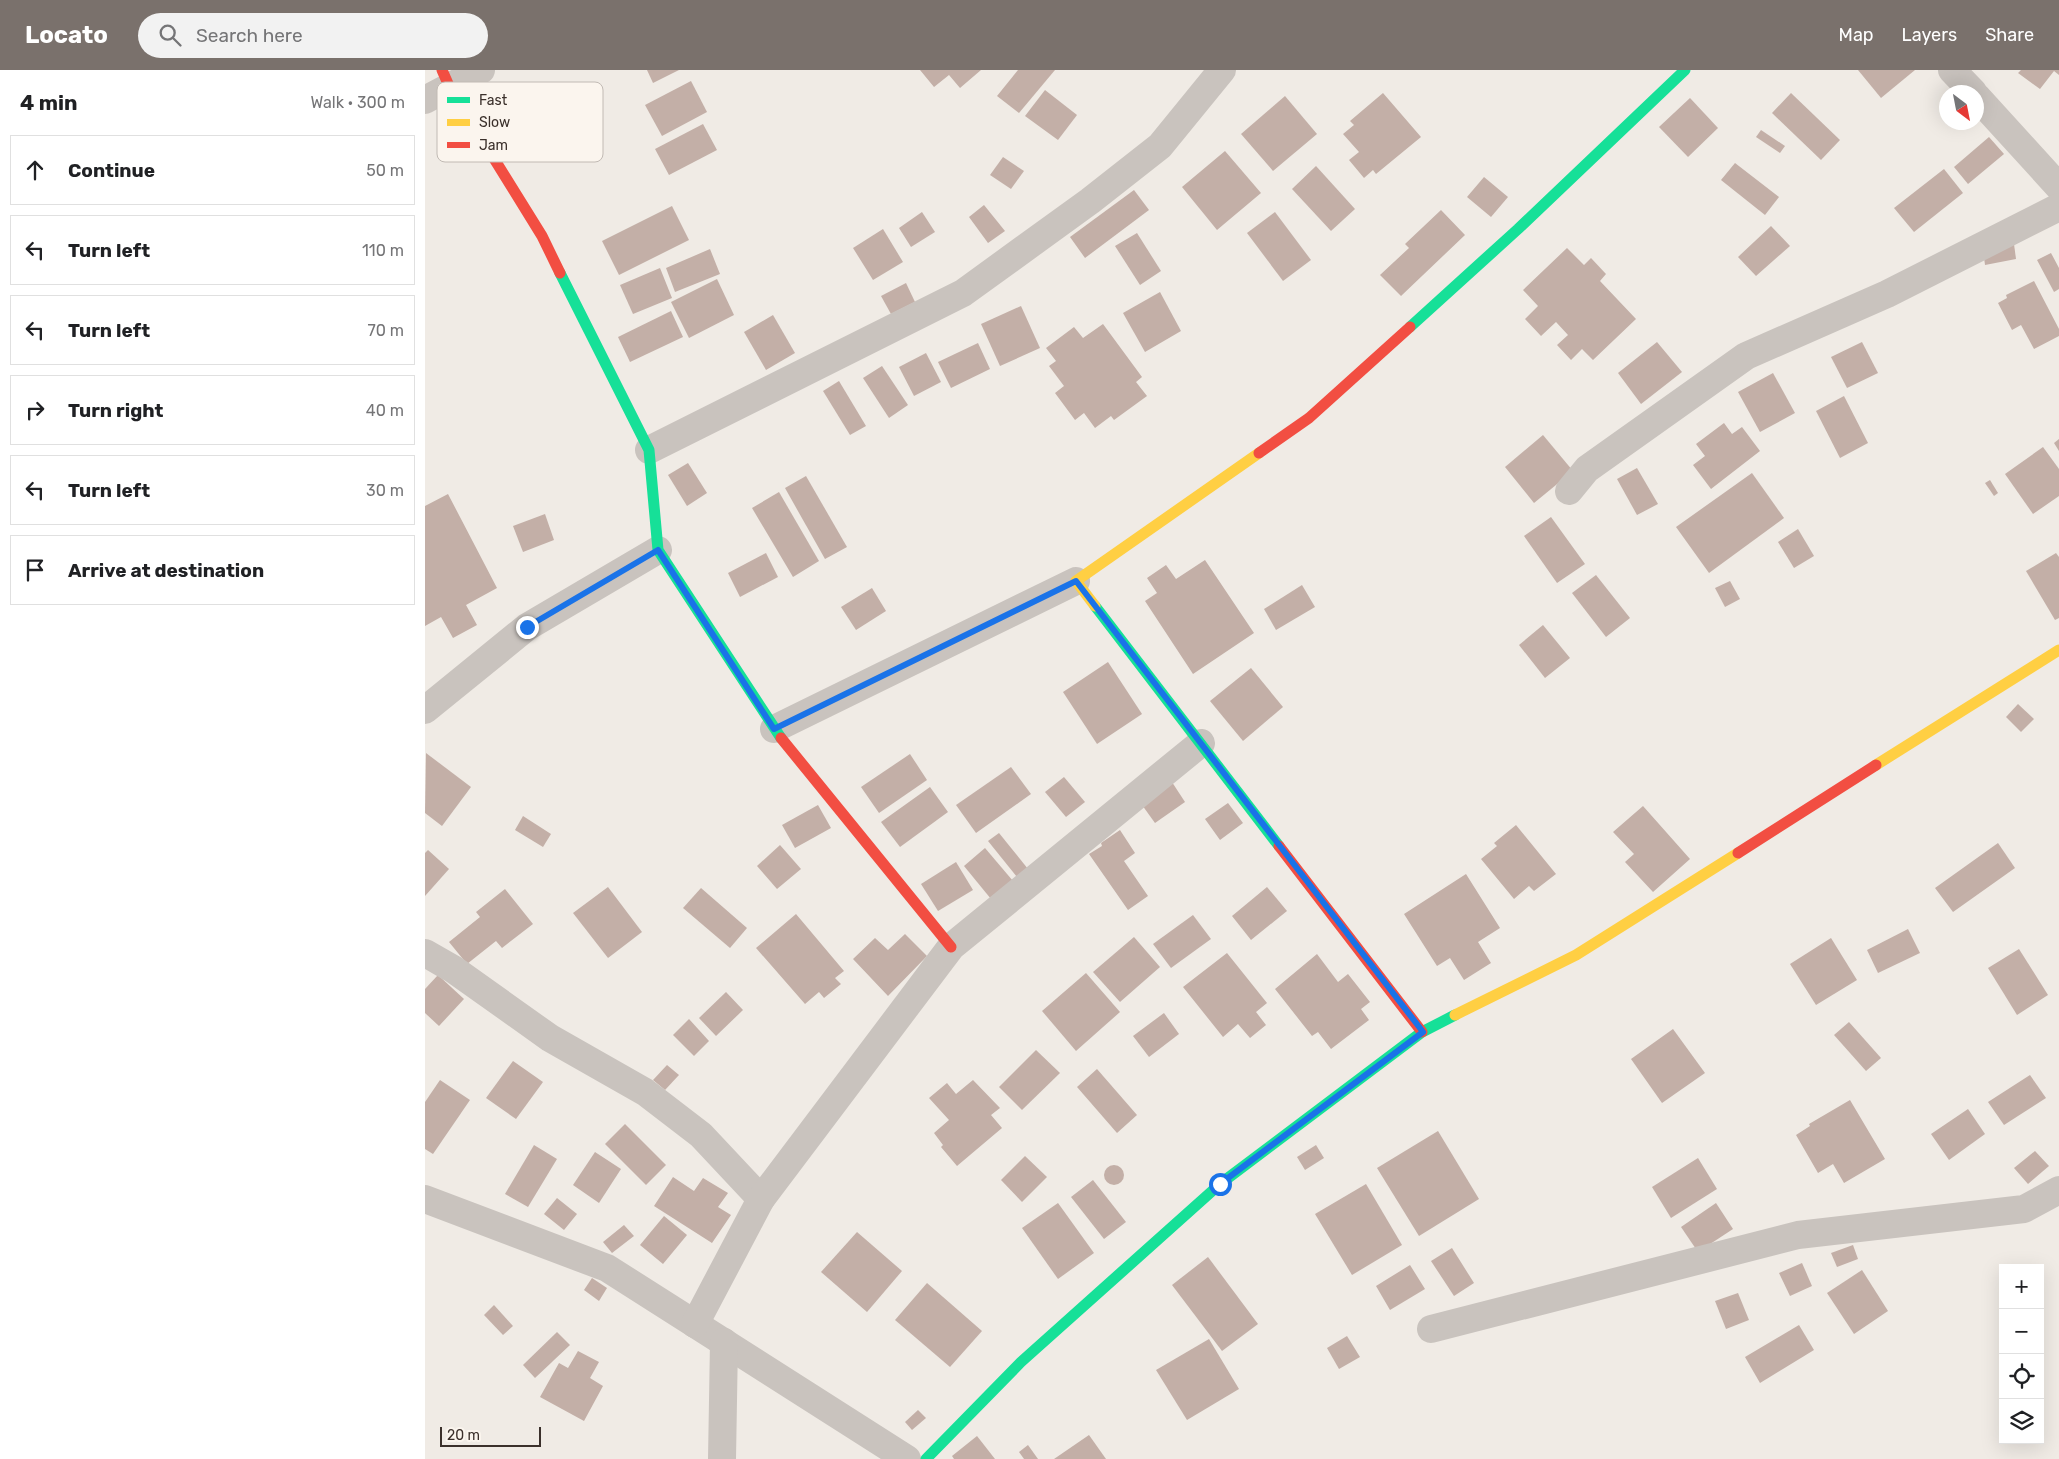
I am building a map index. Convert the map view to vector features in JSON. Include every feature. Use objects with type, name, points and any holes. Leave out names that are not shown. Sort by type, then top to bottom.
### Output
[{"type":"street","points":[[446,78],[481,70]]},
{"type":"street","points":[[649,450],[963,293],[1090,201],[1160,146],[1222,70]]},
{"type":"street","points":[[774,729],[1076,581],[1309,418],[1518,228],[1685,70]]},
{"type":"street","points":[[1952,70],[1966,85]]},
{"type":"street","points":[[425,100],[437,87]]},
{"type":"street","points":[[1984,105],[2059,187]]},
{"type":"street","points":[[497,162],[542,236],[649,450],[658,550],[774,729],[951,947]]},
{"type":"street","points":[[1569,491],[1587,469],[1746,356],[1887,294],[2059,207]]},
{"type":"street","points":[[425,710],[527,627],[658,550]]},
{"type":"street","points":[[1076,581],[1423,1032]]},
{"type":"street","points":[[926,1459],[1021,1362],[1220,1184],[1423,1032],[1576,955],[2059,650]]},
{"type":"street","points":[[695,1324],[761,1200],[951,947],[1201,743]]},
{"type":"street","points":[[425,953],[453,969],[550,1038],[645,1092],[701,1135],[761,1200]]},
{"type":"street","points":[[1431,1329],[1798,1235],[2024,1209],[2059,1190]]},
{"type":"street","points":[[425,1199],[607,1268],[907,1459]]},
{"type":"street","points":[[722,1459],[724,1342]]},
{"type":"building","points":[[647,70],[679,70],[653,83]]},
{"type":"building","points":[[920,70],[981,70],[960,88],[949,75],[934,87]]},
{"type":"building","points":[[1018,70],[1055,70],[1019,113],[997,96]]},
{"type":"building","points":[[1858,70],[1915,70],[1881,98]]},
{"type":"building","points":[[2021,70],[2059,70],[2059,75],[2054,71],[2040,89],[2018,73]]},
{"type":"building","points":[[691,81],[707,112],[662,136],[645,105]]},
{"type":"building","points":[[1045,90],[1077,115],[1058,140],[1025,116]]},
{"type":"building","points":[[1383,93],[1421,137],[1376,174],[1373,170],[1364,178],[1349,160],[1359,152],[1343,134],[1354,125],[1350,121]]},
{"type":"building","points":[[1791,93],[1840,140],[1821,160],[1772,113]]},
{"type":"building","points":[[1285,96],[1317,134],[1273,171],[1241,134]]},
{"type":"building","points":[[1690,98],[1718,128],[1688,157],[1659,127]]},
{"type":"building","points":[[703,124],[717,150],[669,175],[655,149]]},
{"type":"building","points":[[1761,130],[1785,146],[1780,153],[1756,137]]},
{"type":"building","points":[[1989,137],[2004,154],[1968,184],[1954,167]]},
{"type":"building","points":[[1225,151],[1261,193],[1217,230],[1182,187]]},
{"type":"building","points":[[1003,157],[1024,171],[1011,189],[990,175]]},
{"type":"building","points":[[1735,163],[1779,197],[1765,215],[1721,180]]},
{"type":"building","points":[[1316,166],[1355,209],[1331,231],[1292,189]]},
{"type":"building","points":[[1944,169],[1963,193],[1914,232],[1894,208]]},
{"type":"building","points":[[1484,177],[1508,197],[1491,217],[1467,197]]},
{"type":"building","points":[[1134,190],[1149,210],[1085,258],[1070,237]]},
{"type":"building","points":[[984,205],[1005,231],[988,243],[969,217]]},
{"type":"building","points":[[672,206],[689,240],[619,275],[602,241]]},
{"type":"building","points":[[1441,210],[1465,235],[1401,296],[1380,275],[1409,248],[1405,244]]},
{"type":"building","points":[[922,212],[935,232],[911,247],[899,228]]},
{"type":"building","points":[[1275,212],[1311,260],[1283,281],[1247,233]]},
{"type":"building","points":[[1771,226],[1790,246],[1756,276],[1738,257]]},
{"type":"building","points":[[883,229],[903,262],[873,280],[853,248]]},
{"type":"building","points":[[1137,233],[1161,271],[1140,285],[1115,246]]},
{"type":"building","points":[[2014,244],[2016,259],[1985,265],[1983,250]]},
{"type":"building","points":[[1567,248],[1584,265],[1591,258],[1606,274],[1600,281],[1636,319],[1593,360],[1582,349],[1571,360],[1557,345],[1568,335],[1556,322],[1541,336],[1525,319],[1538,306],[1523,290]]},
{"type":"building","points":[[710,249],[720,274],[675,292],[666,268]]},
{"type":"building","points":[[2051,253],[2059,268],[2059,289],[2054,292],[2037,260]]},
{"type":"building","points":[[660,268],[672,298],[633,314],[620,285]]},
{"type":"building","points":[[717,279],[734,315],[689,338],[671,302]]},
{"type":"building","points":[[2034,281],[2059,329],[2059,336],[2034,349],[2021,325],[2012,330],[1998,303],[2007,298],[2006,295]]},
{"type":"building","points":[[906,283],[915,302],[891,314],[881,296]]},
{"type":"building","points":[[1160,292],[1181,331],[1145,352],[1123,313]]},
{"type":"building","points":[[1021,306],[1040,348],[1000,366],[981,324]]},
{"type":"building","points":[[671,311],[683,337],[630,362],[618,337]]},
{"type":"building","points":[[773,315],[795,353],[766,370],[744,332]]},
{"type":"building","points":[[1103,324],[1142,377],[1136,382],[1147,396],[1114,420],[1111,416],[1095,428],[1084,413],[1075,420],[1055,393],[1064,386],[1049,366],[1056,361],[1046,348],[1074,327],[1083,338]]},
{"type":"building","points":[[1657,342],[1682,372],[1641,404],[1618,373]]},
{"type":"building","points":[[1862,342],[1878,373],[1847,388],[1831,357]]},
{"type":"building","points":[[978,343],[990,369],[951,388],[938,362]]},
{"type":"building","points":[[926,353],[941,382],[914,396],[899,367]]},
{"type":"building","points":[[882,366],[908,405],[889,418],[863,378]]},
{"type":"building","points":[[1773,373],[1795,413],[1760,432],[1738,392]]},
{"type":"building","points":[[839,381],[866,426],[850,435],[823,391]]},
{"type":"building","points":[[1844,396],[1868,443],[1840,458],[1816,411]]},
{"type":"building","points":[[1724,423],[1732,434],[1742,427],[1760,451],[1711,489],[1693,465],[1705,456],[1696,444]]},
{"type":"building","points":[[1543,435],[1573,471],[1534,503],[1505,467]]},
{"type":"building","points":[[2059,439],[2059,451],[2054,443]]},
{"type":"building","points":[[2043,447],[2059,469],[2059,496],[2033,514],[2005,474]]},
{"type":"building","points":[[688,463],[707,493],[687,506],[668,475]]},
{"type":"building","points":[[1637,468],[1658,504],[1637,515],[1617,479]]},
{"type":"building","points":[[1752,473],[1784,518],[1709,573],[1676,527]]},
{"type":"building","points":[[806,476],[847,547],[825,559],[785,488]]},
{"type":"building","points":[[1990,480],[1998,493],[1994,496],[1985,483]]},
{"type":"building","points":[[779,492],[819,561],[793,577],[752,508]]},
{"type":"building","points":[[448,494],[497,588],[466,605],[477,625],[453,638],[441,617],[425,626],[425,506]]},
{"type":"building","points":[[545,514],[554,540],[523,552],[513,526]]},
{"type":"building","points":[[1551,517],[1585,564],[1557,583],[1524,536]]},
{"type":"building","points":[[1798,529],[1814,556],[1794,568],[1778,542]]},
{"type":"building","points":[[766,553],[778,577],[740,597],[728,573]]},
{"type":"building","points":[[2056,553],[2059,557],[2059,618],[2055,620],[2026,571]]},
{"type":"building","points":[[1205,560],[1254,633],[1193,674],[1145,601],[1157,593],[1147,578],[1166,565],[1176,579]]},
{"type":"building","points":[[1596,575],[1630,618],[1606,637],[1572,593]]},
{"type":"building","points":[[1730,581],[1740,599],[1725,607],[1715,588]]},
{"type":"building","points":[[1302,585],[1315,607],[1276,630],[1264,609]]},
{"type":"building","points":[[872,588],[886,611],[856,630],[841,607]]},
{"type":"building","points":[[1543,625],[1570,658],[1545,678],[1519,645]]},
{"type":"building","points":[[1108,662],[1142,714],[1097,744],[1063,692]]},
{"type":"building","points":[[1251,668],[1283,707],[1243,741],[1210,701]]},
{"type":"building","points":[[2018,704],[2034,719],[2021,732],[2006,717]]},
{"type":"building","points":[[426,753],[471,787],[442,826],[425,813]]},
{"type":"building","points":[[910,754],[927,780],[879,813],[861,787]]},
{"type":"building","points":[[1011,767],[1031,794],[976,833],[956,805]]},
{"type":"building","points":[[1168,776],[1185,802],[1155,823],[1137,798]]},
{"type":"building","points":[[1064,777],[1085,802],[1066,817],[1045,792]]},
{"type":"building","points":[[930,787],[948,812],[900,847],[881,822]]},
{"type":"building","points":[[1228,803],[1243,823],[1220,840],[1205,819]]},
{"type":"building","points":[[818,805],[831,828],[795,848],[782,825]]},
{"type":"building","points":[[1643,806],[1690,859],[1653,892],[1625,862],[1634,854],[1613,832]]},
{"type":"building","points":[[523,816],[551,834],[543,847],[515,830]]},
{"type":"building","points":[[1516,825],[1556,874],[1534,891],[1529,886],[1514,899],[1481,859],[1497,846],[1494,843]]},
{"type":"building","points":[[1120,830],[1135,853],[1124,861],[1148,896],[1128,910],[1089,854],[1102,846],[1101,843]]},
{"type":"building","points":[[999,833],[1028,869],[1017,877],[988,841]]},
{"type":"building","points":[[1998,843],[2015,868],[1953,912],[1935,888]]},
{"type":"building","points":[[780,845],[801,869],[777,889],[757,866]]},
{"type":"building","points":[[985,848],[1013,881],[991,899],[964,866]]},
{"type":"building","points":[[428,850],[449,869],[425,896],[425,853]]},
{"type":"building","points":[[956,862],[973,890],[938,911],[921,884]]},
{"type":"building","points":[[1466,874],[1500,928],[1478,942],[1491,963],[1464,980],[1450,958],[1437,966],[1404,914]]},
{"type":"building","points":[[608,887],[642,932],[608,958],[573,913]]},
{"type":"building","points":[[1267,887],[1287,911],[1251,940],[1232,916]]},
{"type":"building","points":[[701,888],[747,928],[730,948],[683,908]]},
{"type":"building","points":[[505,889],[533,924],[502,948],[496,941],[467,964],[449,942],[480,917],[476,912]]},
{"type":"building","points":[[796,914],[844,971],[835,978],[841,984],[824,998],[819,992],[805,1004],[756,948]]},
{"type":"building","points":[[1193,915],[1211,939],[1171,968],[1153,944]]},
{"type":"building","points":[[1908,929],[1920,953],[1878,973],[1867,950]]},
{"type":"building","points":[[905,934],[927,956],[888,996],[853,959],[875,938],[888,950]]},
{"type":"building","points":[[1134,937],[1160,967],[1120,1002],[1093,972]]},
{"type":"building","points":[[1831,938],[1857,980],[1816,1005],[1790,964]]},
{"type":"building","points":[[2019,949],[2048,995],[2017,1015],[1988,968]]},
{"type":"building","points":[[1227,953],[1267,1003],[1256,1012],[1266,1025],[1250,1038],[1238,1024],[1223,1037],[1183,987]]},
{"type":"building","points":[[1317,954],[1338,982],[1348,974],[1370,1002],[1361,1009],[1369,1020],[1331,1049],[1318,1032],[1312,1036],[1275,989]]},
{"type":"building","points":[[1086,973],[1120,1012],[1076,1051],[1042,1011]]},
{"type":"building","points":[[438,975],[464,999],[439,1026],[425,1013],[425,989]]},
{"type":"building","points":[[726,992],[743,1010],[716,1036],[699,1018]]},
{"type":"building","points":[[1164,1013],[1179,1034],[1149,1057],[1133,1036]]},
{"type":"building","points":[[689,1019],[709,1041],[694,1056],[673,1035]]},
{"type":"building","points":[[1849,1022],[1881,1058],[1866,1071],[1834,1035]]},
{"type":"building","points":[[1673,1029],[1705,1073],[1662,1103],[1631,1059]]},
{"type":"building","points":[[1036,1050],[1060,1073],[1022,1110],[999,1087]]},
{"type":"building","points":[[513,1061],[543,1082],[516,1119],[486,1098]]},
{"type":"building","points":[[667,1065],[679,1075],[665,1090],[653,1080]]},
{"type":"building","points":[[1097,1069],[1137,1115],[1117,1133],[1077,1087]]},
{"type":"building","points":[[2030,1075],[2046,1098],[2004,1125],[1988,1102]]},
{"type":"building","points":[[440,1080],[470,1100],[433,1154],[425,1149],[425,1102]]},
{"type":"building","points":[[973,1080],[1000,1108],[991,1115],[1002,1128],[957,1166],[941,1147],[943,1145],[934,1133],[949,1120],[929,1098],[947,1083],[956,1094]]},
{"type":"building","points":[[1850,1100],[1885,1159],[1844,1183],[1833,1164],[1818,1173],[1796,1135],[1810,1126],[1809,1124]]},
{"type":"building","points":[[1968,1109],[1985,1134],[1949,1160],[1931,1134]]},
{"type":"building","points":[[625,1124],[666,1165],[646,1185],[605,1144]]},
{"type":"building","points":[[1438,1131],[1479,1199],[1419,1236],[1377,1168]]},
{"type":"building","points":[[534,1145],[557,1159],[528,1207],[505,1194]]},
{"type":"building","points":[[1316,1145],[1324,1158],[1305,1170],[1297,1157]]},
{"type":"building","points":[[2035,1151],[2049,1166],[2028,1184],[2014,1168]]},
{"type":"building","points":[[595,1152],[621,1169],[599,1203],[573,1185]]},
{"type":"building","points":[[1025,1156],[1047,1177],[1022,1202],[1001,1180]]},
{"type":"building","points":[[1698,1158],[1717,1189],[1671,1218],[1652,1187]]},
{"type":"building","points":[[1110,1165],[1118,1165],[1124,1171],[1124,1179],[1118,1185],[1110,1185],[1104,1179],[1104,1171]]},
{"type":"building","points":[[673,1177],[694,1191],[703,1178],[728,1193],[718,1207],[731,1215],[712,1243],[654,1206]]},
{"type":"building","points":[[1093,1180],[1126,1222],[1104,1239],[1071,1197]]},
{"type":"building","points":[[1366,1184],[1402,1245],[1352,1275],[1315,1214]]},
{"type":"building","points":[[557,1198],[577,1214],[564,1230],[544,1214]]},
{"type":"building","points":[[1058,1203],[1094,1253],[1058,1279],[1022,1228]]},
{"type":"building","points":[[1716,1203],[1733,1229],[1698,1252],[1681,1227]]},
{"type":"building","points":[[664,1216],[687,1235],[663,1264],[640,1245]]},
{"type":"building","points":[[624,1225],[634,1236],[612,1253],[603,1242]]},
{"type":"building","points":[[857,1232],[902,1271],[867,1312],[821,1272]]},
{"type":"building","points":[[1853,1245],[1858,1259],[1837,1267],[1831,1253]]},
{"type":"building","points":[[1452,1248],[1474,1283],[1454,1296],[1431,1261]]},
{"type":"building","points":[[1208,1257],[1258,1324],[1222,1351],[1172,1285]]},
{"type":"building","points":[[1802,1263],[1812,1286],[1790,1296],[1779,1273]]},
{"type":"building","points":[[1410,1265],[1425,1289],[1390,1310],[1376,1286]]},
{"type":"building","points":[[1862,1270],[1888,1311],[1854,1334],[1827,1293]]},
{"type":"building","points":[[592,1278],[607,1288],[599,1301],[584,1290]]},
{"type":"building","points":[[927,1283],[982,1331],[950,1367],[895,1320]]},
{"type":"building","points":[[1738,1293],[1749,1320],[1726,1329],[1715,1301]]},
{"type":"building","points":[[494,1305],[513,1326],[503,1335],[484,1315]]},
{"type":"building","points":[[1799,1325],[1814,1350],[1760,1383],[1745,1357]]},
{"type":"building","points":[[557,1332],[570,1345],[535,1378],[523,1365]]},
{"type":"building","points":[[1347,1336],[1360,1357],[1339,1369],[1327,1348]]},
{"type":"building","points":[[1209,1339],[1239,1389],[1187,1420],[1156,1370]]},
{"type":"building","points":[[578,1351],[599,1362],[590,1378],[603,1386],[584,1421],[540,1397],[559,1363],[568,1368]]},
{"type":"building","points":[[918,1410],[926,1418],[912,1430],[905,1422]]},
{"type":"building","points":[[1089,1435],[1106,1459],[1054,1459]]},
{"type":"building","points":[[977,1436],[995,1459],[954,1459],[952,1456]]},
{"type":"building","points":[[1028,1445],[1038,1459],[1024,1459],[1019,1452]]},
{"type":"traffic: fast","points":[[1410,327],[1518,229],[1685,70]]},
{"type":"traffic: fast","points":[[560,273],[649,450],[658,550],[781,738]]},
{"type":"traffic: fast","points":[[1095,606],[1279,846]]},
{"type":"traffic: fast","points":[[926,1459],[1021,1362],[1220,1184],[1422,1032],[1455,1015]]},
{"type":"traffic: slow","points":[[1095,606],[1076,581],[1259,453]]},
{"type":"traffic: slow","points":[[1876,765],[2059,650]]},
{"type":"traffic: slow","points":[[1455,1015],[1576,955],[1738,853]]},
{"type":"traffic: jam","points":[[442,70],[447,82]]},
{"type":"traffic: jam","points":[[496,162],[542,236],[560,273]]},
{"type":"traffic: jam","points":[[1259,453],[1309,418],[1410,327]]},
{"type":"traffic: jam","points":[[781,738],[951,947]]},
{"type":"traffic: jam","points":[[1738,853],[1876,765]]},
{"type":"traffic: jam","points":[[1279,846],[1422,1032]]},
{"type":"route","points":[[527,627],[658,550],[774,729],[1076,581],[1423,1032],[1220,1184]]}]
